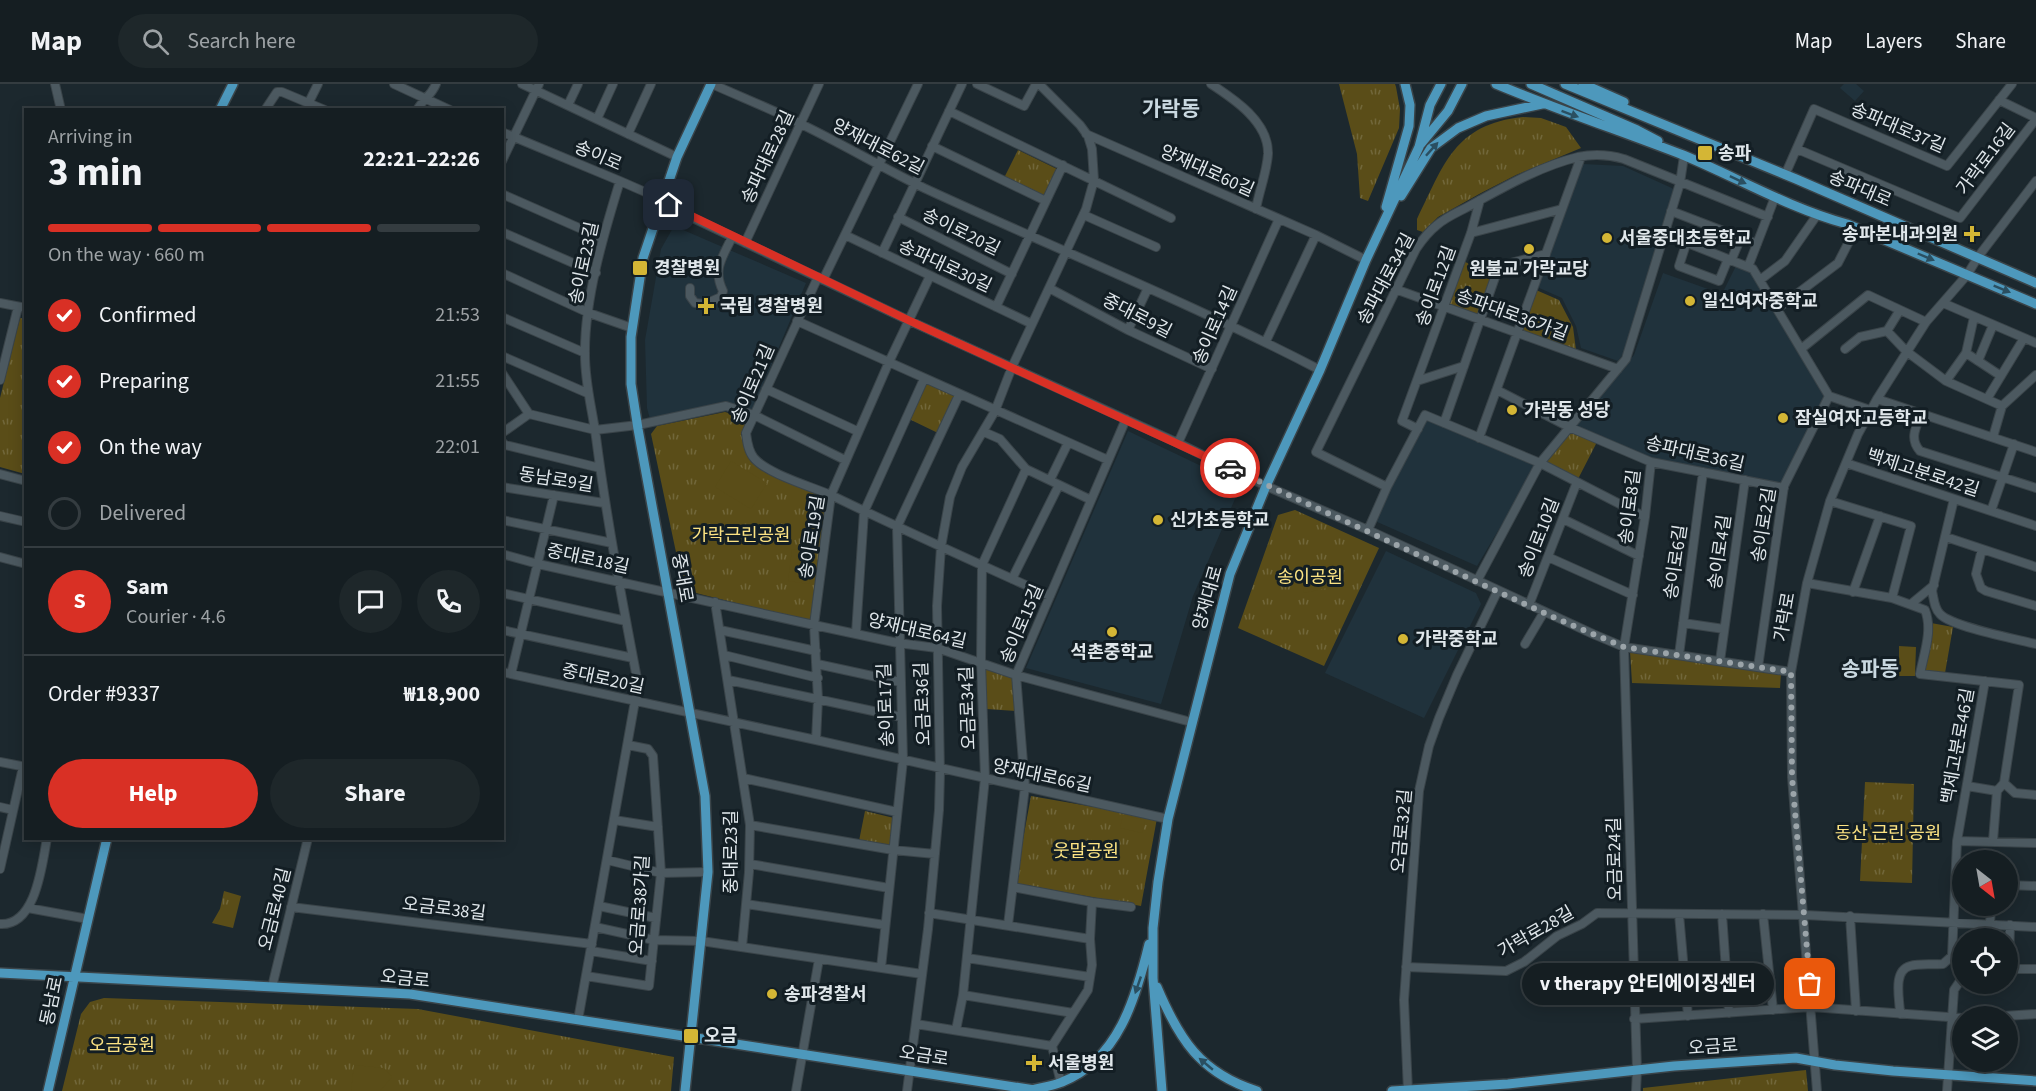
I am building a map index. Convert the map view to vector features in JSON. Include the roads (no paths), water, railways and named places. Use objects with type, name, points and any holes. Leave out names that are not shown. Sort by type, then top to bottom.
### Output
[{"type":"main road","points":[[221,108],[233,84]]},
{"type":"main road","name":"중대로","points":[[685,1091],[708,872],[705,796],[631,384],[632,328],[643,258],[661,201],[677,157],[712,84]]},
{"type":"main road","points":[[1378,234],[1409,126],[1410,105],[1405,84]]},
{"type":"main road","name":"양재대로","points":[[1162,1091],[1153,978],[1153,928],[1158,882],[1168,819],[1230,574],[1266,486],[1320,370],[1366,260],[1419,147],[1430,105],[1441,84]]},
{"type":"main road","name":"양재대로","points":[[1419,147],[1448,111],[1462,84]]},
{"type":"main road","name":"송파대로","points":[[1496,84],[1542,104],[1684,156],[1817,215],[1856,228],[2036,304]]},
{"type":"main road","points":[[1532,84],[1636,130],[1684,156]]},
{"type":"main road","points":[[1564,84],[1670,128]]},
{"type":"main road","points":[[1586,85],[1656,117],[1670,128]]},
{"type":"main road","points":[[1378,234],[1431,147],[1458,128],[1481,117],[1542,104]]},
{"type":"main road","name":"송파대로","points":[[1670,128],[2036,283]]},
{"type":"main road","name":"동남로","points":[[48,1091],[107,840]]},
{"type":"main road","points":[[1036,1091],[1061,1083],[1082,1072],[1101,1057],[1114,1039],[1128,1012],[1143,971],[1153,928]]},
{"type":"main road","name":"오금로","points":[[0,973],[410,994],[1036,1091]]},
{"type":"main road","points":[[1153,978],[1181,1037],[1198,1057],[1218,1073],[1243,1087],[1257,1091]]},
{"type":"main road","name":"오금로","points":[[1392,1091],[1508,1087],[1637,1070],[1796,1058],[1893,1071],[2036,1081]]},
{"type":"street","points":[[55,84],[61,108]]},
{"type":"street","points":[[266,108],[277,92],[282,92],[307,106],[318,84]]},
{"type":"street","points":[[394,84],[446,108]]},
{"type":"street","points":[[419,108],[431,95],[436,84]]},
{"type":"street","points":[[522,84],[538,87],[568,105],[677,157]]},
{"type":"street","points":[[568,105],[578,84]]},
{"type":"street","points":[[597,119],[613,84]]},
{"type":"street","points":[[628,134],[651,84]]},
{"type":"street","name":"양재대로62길","points":[[712,84],[801,124],[914,183],[1266,341],[1320,370]]},
{"type":"street","name":"송파대로28길","points":[[745,243],[819,84]]},
{"type":"street","points":[[821,278],[845,235],[918,84]]},
{"type":"street","name":"송이로20길","points":[[882,253],[897,217],[962,84]]},
{"type":"street","points":[[977,84],[1024,106],[1037,84],[1080,125],[1092,149],[1094,180],[1084,214],[1012,367]]},
{"type":"street","points":[[1211,84],[1258,122],[1265,138],[1268,153],[1256,209]]},
{"type":"street","name":"송파대로37길","points":[[1785,175],[1814,109],[1947,166],[2012,84]]},
{"type":"street","points":[[504,156],[538,87]]},
{"type":"street","name":"가락로16길","points":[[1797,149],[1960,218],[2036,119],[1999,100]]},
{"type":"street","points":[[949,111],[1171,218]]},
{"type":"street","name":"송이로","points":[[504,133],[620,181],[908,320],[1178,443],[1266,486],[1624,647],[1791,672]]},
{"type":"street","name":"양재대로60길","points":[[1086,134],[1366,260]]},
{"type":"street","points":[[932,146],[1046,201]]},
{"type":"street","name":"송파대로34길","points":[[1387,487],[1316,452],[1416,249],[1424,237],[1439,224],[1522,178],[1581,157],[1612,156],[1768,217]]},
{"type":"street","points":[[1477,581],[1540,463],[1626,359],[1680,183],[1684,156]]},
{"type":"street","points":[[1479,438],[1581,157]]},
{"type":"street","points":[[996,307],[1063,165]]},
{"type":"street","name":"송이로23길","points":[[620,181],[602,238],[589,313],[585,353],[587,393],[595,430],[604,503],[639,689],[635,701]]},
{"type":"street","name":"가락로","points":[[1817,1091],[1792,777],[1791,672],[1807,583],[1830,501],[1870,410],[1926,322],[1967,275],[2036,181]]},
{"type":"street","points":[[504,195],[602,238]]},
{"type":"street","points":[[1748,267],[1775,197]]},
{"type":"street","name":"송이로12길","points":[[1418,429],[1402,421],[1471,233],[1480,200]]},
{"type":"street","points":[[1471,233],[1562,209]]},
{"type":"street","points":[[1671,212],[1757,244]]},
{"type":"street","points":[[1084,214],[1156,247]]},
{"type":"street","points":[[1760,279],[1785,261],[1817,215]]},
{"type":"street","name":"송이로20길","points":[[897,217],[1012,274]]},
{"type":"street","name":"송이로14길","points":[[1178,443],[1279,219]]},
{"type":"street","name":"송파대로","points":[[1777,309],[1838,263],[1856,228]]},
{"type":"street","points":[[504,233],[596,273]]},
{"type":"street","points":[[1665,234],[1753,269],[1829,396],[1870,410]]},
{"type":"street","name":"송파대로30길","points":[[845,235],[1032,324]]},
{"type":"street","points":[[1266,341],[1316,236]]},
{"type":"street","points":[[690,288],[690,296],[695,303],[705,304],[721,297],[723,291],[717,279],[718,265],[732,237]]},
{"type":"street","points":[[1687,241],[1679,266],[1719,281],[1741,237]]},
{"type":"street","points":[[1444,423],[1499,266],[1546,254]]},
{"type":"street","points":[[504,274],[589,313],[632,328]]},
{"type":"street","points":[[908,320],[930,276]]},
{"type":"street","name":"송이로21길","points":[[821,278],[797,321],[746,432],[747,445],[754,458],[766,467],[1050,596]]},
{"type":"street","name":"중대로9길","points":[[1049,288],[1128,330],[1212,369]]},
{"type":"street","points":[[1128,330],[1148,288]]},
{"type":"street","name":"송파대로36가길","points":[[1395,289],[1618,369]]},
{"type":"street","points":[[1801,349],[1868,295],[1926,322]]},
{"type":"street","points":[[0,303],[22,307],[0,380]]},
{"type":"street","points":[[1943,303],[2036,343]]},
{"type":"street","points":[[1845,349],[1860,337],[1887,331],[1900,310]]},
{"type":"street","points":[[504,317],[585,353]]},
{"type":"street","points":[[1946,381],[1966,353],[1974,317]]},
{"type":"street","name":"송이로19길","points":[[816,740],[818,678],[814,625],[831,495],[857,431],[908,320]]},
{"type":"street","points":[[797,321],[1108,460]]},
{"type":"street","points":[[1978,361],[1993,325]]},
{"type":"street","points":[[1887,331],[1906,351],[1946,381],[2002,406]]},
{"type":"street","points":[[1987,399],[2024,338]]},
{"type":"street","points":[[1966,353],[2001,376]]},
{"type":"street","points":[[504,357],[587,393]]},
{"type":"street","points":[[1417,381],[1464,366]]},
{"type":"street","name":"오금로36길","points":[[907,1091],[935,854],[940,769],[937,606],[941,547],[950,497],[962,467],[995,411],[1012,367]]},
{"type":"street","points":[[1993,437],[2002,406],[2036,375]]},
{"type":"street","points":[[504,376],[529,414],[595,430],[638,425],[726,406],[754,415],[845,460]]},
{"type":"street","points":[[856,633],[864,512],[924,379]]},
{"type":"street","points":[[766,389],[857,431]]},
{"type":"street","name":"송파대로36길","points":[[1497,390],[1569,427],[1651,462],[1784,489]]},
{"type":"street","name":"송이로17길","points":[[881,968],[903,760],[898,643],[897,527],[960,395]]},
{"type":"street","name":"송이로2길","points":[[1758,667],[1784,489],[1829,396]]},
{"type":"street","points":[[1877,399],[2036,452]]},
{"type":"street","points":[[504,432],[529,414]]},
{"type":"street","points":[[1921,414],[1914,435],[1915,446],[1920,451],[2036,488]]},
{"type":"street","points":[[1368,530],[1387,487],[1425,415],[1540,463],[1645,517]]},
{"type":"street","name":"송이로15길","points":[[1008,925],[1025,787],[1016,675],[1126,419]]},
{"type":"street","points":[[984,432],[1000,439],[1026,469],[1091,500]]},
{"type":"street","points":[[1050,480],[1068,443]]},
{"type":"street","name":"백제고분로42길","points":[[1991,511],[2014,444]]},
{"type":"street","points":[[504,445],[600,468]]},
{"type":"street","name":"송이로8길","points":[[1624,647],[1645,517],[1651,462]]},
{"type":"street","name":"백제고분로42길","points":[[1846,463],[2036,526]]},
{"type":"street","name":"오금로34길","points":[[956,1030],[963,995],[985,778],[981,662],[982,566],[1026,469]]},
{"type":"street","name":"송이로6길","points":[[1679,655],[1703,472]]},
{"type":"street","points":[[0,474],[24,480]]},
{"type":"street","name":"송이로4길","points":[[1720,661],[1745,480]]},
{"type":"street","name":"송이로10길","points":[[1529,605],[1577,482]]},
{"type":"street","points":[[1012,579],[1059,484]]},
{"type":"street","name":"동남로9길","points":[[504,487],[604,503]]},
{"type":"street","points":[[511,674],[554,495]]},
{"type":"street","points":[[1954,499],[1932,591],[1940,614],[1948,620],[2036,644]]},
{"type":"street","points":[[1830,501],[1911,526],[1892,598]]},
{"type":"street","points":[[0,516],[24,522]]},
{"type":"street","points":[[1853,592],[1880,516]]},
{"type":"street","name":"송이로8길","points":[[1563,519],[1639,556]]},
{"type":"street","points":[[504,520],[612,543]]},
{"type":"street","points":[[1946,537],[2036,567]]},
{"type":"street","points":[[1982,549],[1976,574],[1981,588],[2036,606]]},
{"type":"street","name":"중대로18길","points":[[504,555],[668,592]]},
{"type":"street","points":[[0,557],[24,563]]},
{"type":"street","points":[[1548,557],[1633,595]]},
{"type":"street","points":[[1807,583],[1892,598],[1925,610],[1929,620],[1920,674],[2019,685],[2004,783],[1997,791],[1994,841]]},
{"type":"street","points":[[1911,604],[1934,585]]},
{"type":"street","name":"오금로32길","points":[[1408,1090],[1404,1000],[1419,791],[1429,746],[1457,675],[1498,590]]},
{"type":"street","name":"양재대로64길","points":[[668,592],[898,643],[937,648],[1016,675],[1191,722]]},
{"type":"street","points":[[504,593],[626,621]]},
{"type":"street","points":[[715,602],[735,723]]},
{"type":"street","points":[[1525,644],[1544,612]]},
{"type":"street","points":[[1683,623],[1724,629]]},
{"type":"street","points":[[720,630],[816,651]]},
{"type":"street","points":[[504,631],[633,658]]},
{"type":"street","name":"오금로24길","points":[[1624,647],[1636,1091]]},
{"type":"street","points":[[724,655],[818,678]]},
{"type":"street","points":[[817,664],[900,682]]},
{"type":"street","name":"중대로20길","points":[[504,672],[689,713]]},
{"type":"street","points":[[728,680],[901,717]]},
{"type":"street","name":"백제고분로46길","points":[[1900,1014],[1899,974],[1908,966],[1948,962],[1953,949],[1957,841],[1984,681]]},
{"type":"street","points":[[578,1020],[635,701]]},
{"type":"street","name":"양재대로66길","points":[[689,713],[1168,819]]},
{"type":"street","name":"중대로23길","points":[[735,723],[750,825],[750,864],[742,947]]},
{"type":"street","name":"오금로38가길","points":[[586,976],[649,986],[661,873],[653,756],[648,749],[627,745]]},
{"type":"street","points":[[0,762],[24,767],[0,869]]},
{"type":"street","points":[[743,778],[897,812]]},
{"type":"street","points":[[2004,783],[2015,793],[2036,795]]},
{"type":"street","points":[[1966,786],[1997,791]]},
{"type":"street","points":[[0,807],[14,810]]},
{"type":"street","points":[[614,820],[658,826]]},
{"type":"street","points":[[750,825],[893,850],[935,854]]},
{"type":"street","points":[[0,924],[7,924],[22,917],[33,899],[47,840]]},
{"type":"street","name":"오금로40길","points":[[272,987],[308,840]]},
{"type":"street","points":[[1957,841],[2036,843]]},
{"type":"street","points":[[607,860],[661,873],[708,872]]},
{"type":"street","points":[[750,864],[889,888]]},
{"type":"street","points":[[2018,885],[2036,886]]},
{"type":"street","points":[[1013,887],[1131,907]]},
{"type":"street","points":[[1061,1083],[1052,1046],[1088,990],[1092,965],[1090,939],[1092,902]]},
{"type":"street","points":[[746,904],[885,925]]},
{"type":"street","name":"오금로38길","points":[[291,906],[591,947],[652,961]]},
{"type":"street","points":[[599,906],[656,918]]},
{"type":"street","points":[[28,908],[88,919]]},
{"type":"street","name":"가락로28길","points":[[1406,967],[1506,971],[1524,962],[1557,936],[1582,924],[1597,913],[1804,915]]},
{"type":"street","points":[[929,914],[1090,939]]},
{"type":"street","points":[[1679,914],[1688,1016]]},
{"type":"street","points":[[1722,914],[1729,1013]]},
{"type":"street","points":[[1763,914],[1773,1010]]},
{"type":"street","points":[[1804,915],[2036,927]]},
{"type":"street","points":[[1850,916],[1856,1011]]},
{"type":"street","points":[[1990,916],[1990,924]]},
{"type":"street","points":[[595,927],[654,940],[701,941],[922,974]]},
{"type":"street","points":[[967,958],[1090,977]]},
{"type":"street","points":[[796,1091],[819,959]]},
{"type":"street","points":[[2018,969],[2036,969]]},
{"type":"street","points":[[963,995],[1073,1013]]},
{"type":"street","points":[[1634,1019],[1811,1007],[1952,1019],[1947,1091]]},
{"type":"street","points":[[2018,1015],[2036,1014]]},
{"type":"street","points":[[916,1024],[1052,1046]]},
{"type":"place","name":"송파","points":[[1705,153]]},
{"type":"place","name":"송파본내과의원","points":[[1972,234]]},
{"type":"place","name":"서울중대초등학교","points":[[1607,238]]},
{"type":"place","name":"원불교 가락교당","points":[[1529,249]]},
{"type":"place","name":"경찰병원","points":[[640,268]]},
{"type":"place","name":"일신여자중학교","points":[[1690,301]]},
{"type":"place","name":"국립 경찰병원","points":[[706,306]]},
{"type":"place","name":"가락동 성당","points":[[1512,410]]},
{"type":"place","name":"잠실여자고등학교","points":[[1783,418]]},
{"type":"place","name":"신가초등학교","points":[[1158,520]]},
{"type":"place","name":"석촌중학교","points":[[1112,632]]},
{"type":"place","name":"가락중학교","points":[[1403,639]]},
{"type":"place","name":"v therapy 안티에이징센터","points":[[1810,984]]},
{"type":"place","name":"송파경찰서","points":[[772,994]]},
{"type":"place","name":"오금","points":[[691,1036]]},
{"type":"place","name":"서울병원","points":[[1034,1063]]},
{"type":"district","name":"가락동","points":[[1171,109]]},
{"type":"district","name":"송파동","points":[[1870,669]]},
{"type":"park label","name":"가락근린공원","points":[[741,535]]},
{"type":"park label","name":"송이공원","points":[[1310,577]]},
{"type":"park label","name":"동산 근린 공원","points":[[1888,833]]},
{"type":"park label","name":"웃말공원","points":[[1086,851]]},
{"type":"park label","name":"오금공원","points":[[122,1045]]}]
